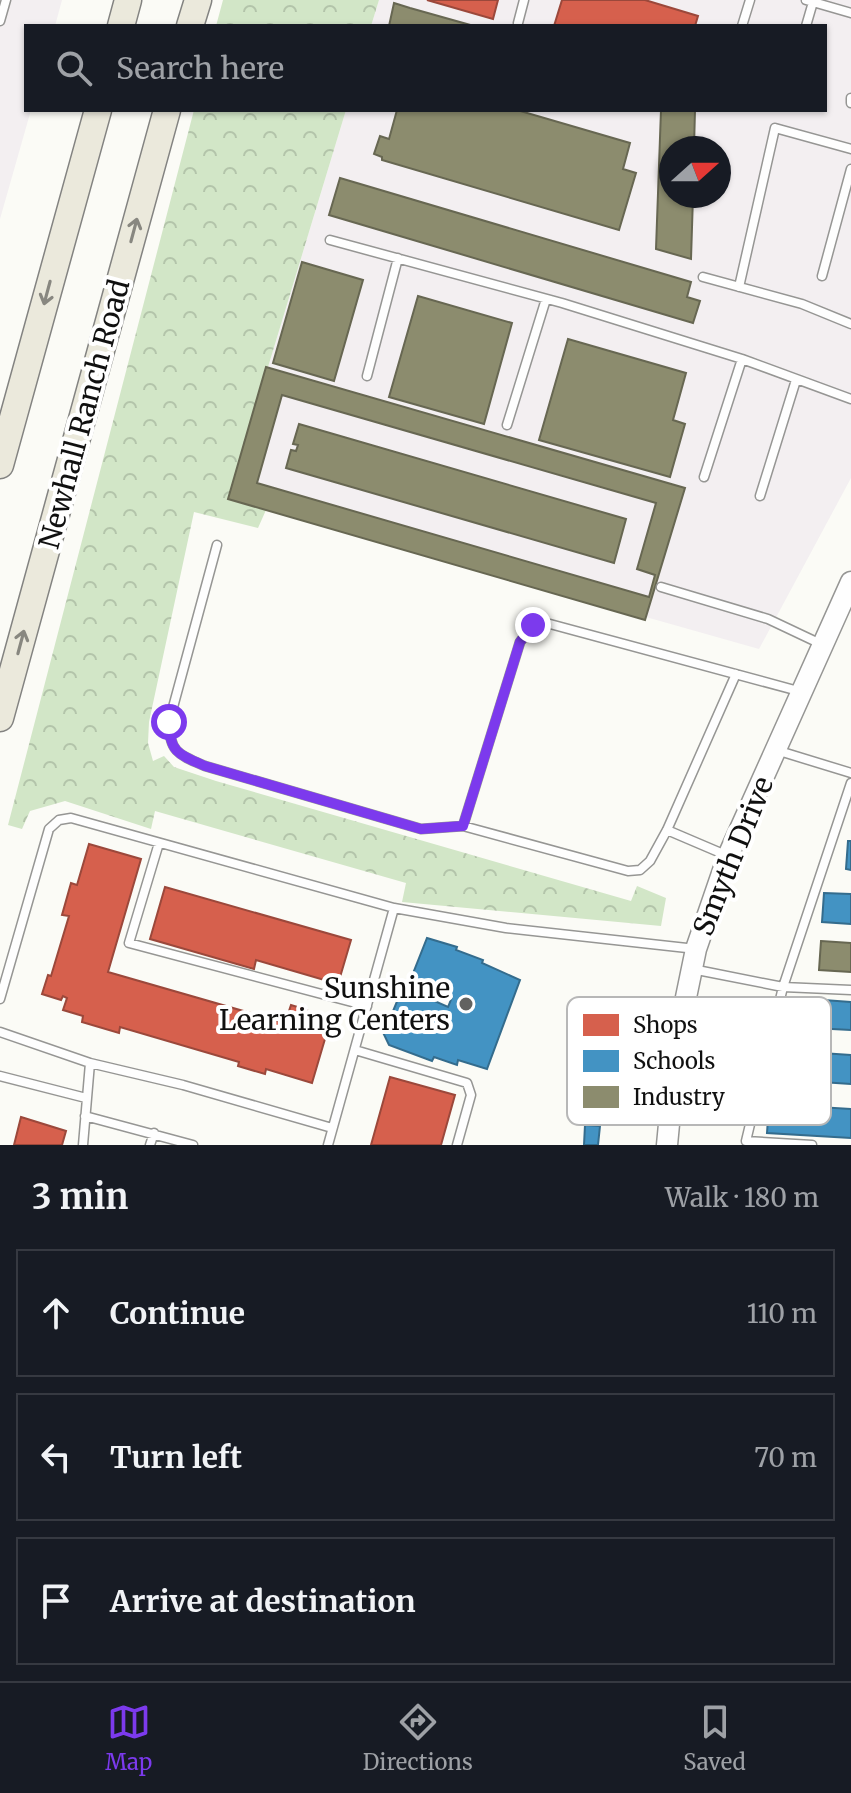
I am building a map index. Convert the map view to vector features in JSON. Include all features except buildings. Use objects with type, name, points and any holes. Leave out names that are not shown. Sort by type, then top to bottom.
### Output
[{"type":"main road","points":[[122,24],[128,0]]},
{"type":"main road","points":[[191,24],[198,0]]},
{"type":"main road","points":[[0,465],[97,112]]},
{"type":"main road","name":"Newhall Ranch Road","points":[[0,718],[166,112]]},
{"type":"street","name":"Smyth Drive","points":[[686,997],[694,959],[728,856],[851,582]]},
{"type":"street","name":"Smyth Drive","points":[[667,1145],[669,1125]]},
{"type":"lane","points":[[0,21],[6,0]]},
{"type":"lane","points":[[518,23],[524,0]]},
{"type":"lane","points":[[743,24],[750,0]]},
{"type":"lane","points":[[806,24],[809,1],[837,4],[851,13]]},
{"type":"lane","points":[[739,287],[775,128],[851,149]]},
{"type":"lane","points":[[822,276],[851,169]]},
{"type":"lane","points":[[330,240],[546,299],[742,359],[851,399]]},
{"type":"lane","points":[[367,376],[398,258]]},
{"type":"lane","points":[[703,277],[802,304],[851,324]]},
{"type":"lane","points":[[507,425],[546,299]]},
{"type":"lane","points":[[704,477],[742,359]]},
{"type":"lane","points":[[760,496],[796,380]]},
{"type":"lane","points":[[217,545],[169,722],[169,740],[180,756],[421,829],[463,826],[628,871],[640,870],[650,861],[667,830],[736,674]]},
{"type":"lane","points":[[661,587],[768,619],[823,645]]},
{"type":"lane","points":[[463,826],[520,642],[533,625],[550,624],[803,693]]},
{"type":"lane","points":[[776,750],[851,773]]},
{"type":"lane","points":[[781,997],[851,783]]},
{"type":"lane","points":[[0,999],[49,829],[59,820],[71,818],[394,908],[506,928],[658,943],[694,959],[783,987],[851,990]]},
{"type":"lane","points":[[667,830],[728,856]]},
{"type":"lane","points":[[159,843],[129,943],[367,1006]]},
{"type":"lane","points":[[328,1145],[394,908]]},
{"type":"lane","points":[[0,1032],[90,1063],[183,1085],[332,1128]]},
{"type":"lane","points":[[355,1050],[467,1083],[471,1095],[457,1145]]},
{"type":"lane","points":[[83,1145],[90,1063]]},
{"type":"lane","points":[[0,1076],[86,1098]]},
{"type":"lane","points":[[85,1116],[193,1145]]},
{"type":"lane","points":[[750,1125],[746,1141],[812,1145]]},
{"type":"lane","points":[[150,1145],[154,1133]]},
{"type":"shaded area","points":[[0,0],[62,0],[56,24],[24,24],[24,112],[30,112],[0,219]]},
{"type":"shaded area","points":[[379,0],[851,0],[851,478],[759,649],[228,499],[345,112],[827,112],[827,24],[372,24]]},
{"type":"green space","points":[[223,0],[379,0],[372,24],[217,24]]},
{"type":"green space","points":[[193,112],[345,112],[228,499],[266,510],[258,528],[194,512],[149,722],[148,743],[153,761],[164,756],[174,767],[216,781],[631,901],[637,886],[666,898],[661,926],[402,902],[406,883],[155,811],[151,829],[65,801],[30,811],[22,829],[8,825]]},
{"type":"place","name":"Sunshine Learning Centers","points":[[466,1004]]},
{"type":"route","points":[[169,722],[169,740],[180,756],[205,766],[421,829],[463,826],[520,642],[533,625]]}]
